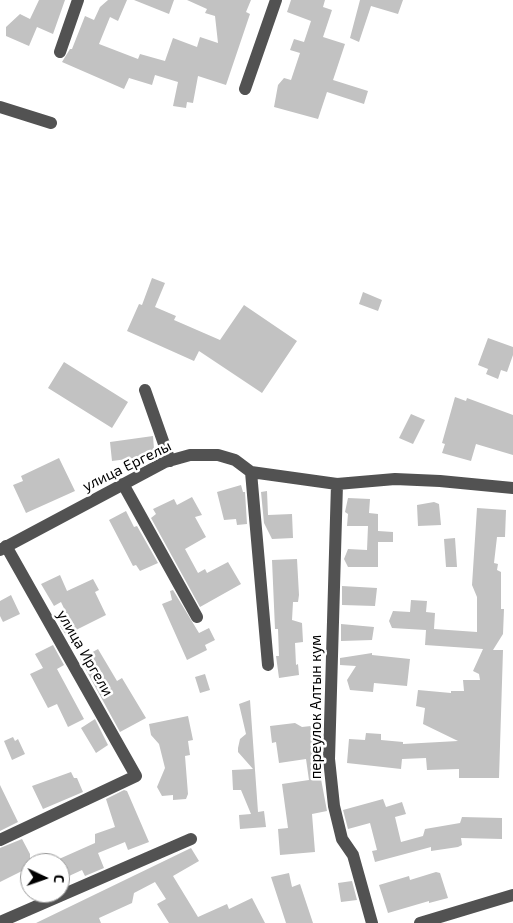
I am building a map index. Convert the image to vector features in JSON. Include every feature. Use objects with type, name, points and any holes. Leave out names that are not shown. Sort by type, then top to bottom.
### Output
[{"type":"street","points":[[60,52],[78,0]]},
{"type":"street","points":[[245,89],[276,0]]},
{"type":"street","points":[[0,107],[51,123]]},
{"type":"street","points":[[145,390],[170,461]]},
{"type":"street","name":"улица Ергелы","points":[[3,548],[123,484],[170,461],[190,455],[218,455],[235,460],[251,472],[337,484],[395,480],[448,482],[513,488]]},
{"type":"street","points":[[251,472],[268,665]]},
{"type":"street","points":[[123,484],[197,617]]},
{"type":"street","name":"переулок Алтын кум","points":[[337,484],[328,759],[334,806],[342,839],[353,855],[372,923]]},
{"type":"street","name":"улица Иргели","points":[[0,840],[136,776],[3,548]]},
{"type":"street","points":[[0,922],[191,839]]},
{"type":"street","points":[[420,923],[513,895]]},
{"type":"building","points":[[39,0],[65,0],[53,34],[37,27],[29,46],[6,36],[6,27],[20,14],[30,19]]},
{"type":"building","points":[[108,0],[127,0],[118,21],[110,17],[99,44],[138,59],[140,54],[165,61],[173,38],[197,47],[200,37],[218,43],[215,16],[205,13],[207,9],[187,0],[251,0],[246,12],[250,14],[226,85],[198,76],[193,103],[187,102],[186,108],[173,106],[178,82],[155,75],[152,85],[129,78],[124,89],[62,62],[70,49],[72,49],[85,16],[94,20],[100,7]]},
{"type":"building","points":[[134,0],[174,0],[169,14]]},
{"type":"building","points":[[291,0],[325,0],[323,7],[332,10],[323,37],[345,44],[333,80],[368,91],[364,104],[327,92],[318,119],[274,107],[278,85],[284,78],[291,80],[300,53],[290,50],[294,39],[304,42],[311,21],[287,12]]},
{"type":"building","points":[[360,0],[403,0],[398,14],[371,6],[359,42],[350,38]]},
{"type":"building","points":[[152,278],[165,283],[155,307],[176,316],[174,320],[220,340],[244,305],[297,341],[262,393],[199,351],[194,361],[127,331],[139,304],[142,305]]},
{"type":"building","points":[[363,292],[382,300],[378,311],[359,304]]},
{"type":"building","points":[[488,338],[513,347],[513,355],[507,372],[501,370],[498,379],[486,374],[488,369],[478,365]]},
{"type":"building","points":[[64,362],[128,402],[112,428],[48,388]]},
{"type":"building","points":[[455,397],[466,401],[467,398],[513,415],[513,455],[476,444],[471,461],[442,453],[445,444],[442,443]]},
{"type":"building","points":[[411,414],[425,420],[413,444],[399,438]]},
{"type":"building","points":[[153,436],[154,449],[150,456],[112,461],[110,442]]},
{"type":"building","points":[[59,458],[75,491],[26,513],[13,485],[23,481],[21,476]]},
{"type":"building","points":[[241,485],[243,492],[245,492],[247,524],[237,525],[236,519],[224,520],[217,492]]},
{"type":"building","points":[[267,491],[268,515],[292,514],[293,538],[272,539],[264,523],[261,492]]},
{"type":"building","points":[[192,497],[202,515],[195,517],[206,537],[185,549],[198,573],[205,569],[207,573],[228,562],[241,584],[200,607],[151,518],[156,514],[153,509],[174,499],[177,505]]},
{"type":"building","points":[[348,498],[370,499],[369,513],[378,514],[378,531],[393,532],[393,542],[378,542],[378,567],[348,567],[344,559],[348,549],[367,550],[368,526],[347,526],[348,514],[345,512]]},
{"type":"building","points":[[434,502],[439,504],[441,525],[418,526],[417,505]]},
{"type":"building","points":[[477,508],[506,510],[505,537],[497,537],[494,563],[498,564],[497,570],[501,572],[501,609],[504,609],[503,634],[493,650],[503,650],[499,778],[459,778],[459,769],[427,770],[426,758],[402,759],[401,769],[347,763],[349,739],[365,740],[366,733],[381,734],[381,740],[403,742],[403,744],[458,741],[423,724],[425,708],[416,706],[418,690],[451,693],[451,691],[464,691],[463,680],[480,680],[479,674],[473,671],[483,649],[425,645],[426,630],[392,628],[389,621],[393,611],[410,612],[411,600],[427,601],[426,612],[435,613],[434,629],[477,632],[477,597],[472,585]]},
{"type":"building","points":[[126,511],[134,527],[137,526],[158,563],[140,571],[136,565],[133,566],[109,520]]},
{"type":"building","points":[[455,538],[457,567],[446,567],[444,539]]},
{"type":"building","points":[[297,559],[299,595],[298,602],[293,602],[292,620],[302,623],[303,642],[295,643],[296,665],[298,664],[299,675],[279,678],[276,656],[279,656],[278,629],[275,629],[272,560]]},
{"type":"building","points":[[60,575],[67,591],[93,579],[99,590],[95,592],[106,615],[66,635],[60,626],[70,621],[61,602],[54,606],[41,584]]},
{"type":"building","points":[[342,586],[377,588],[375,606],[342,605]]},
{"type":"building","points":[[173,590],[199,633],[209,628],[215,640],[205,645],[207,650],[187,660],[162,604],[172,600],[170,591]]},
{"type":"building","points":[[11,595],[20,614],[3,622],[0,616],[0,601]]},
{"type":"building","points":[[341,624],[374,627],[372,640],[341,641]]},
{"type":"building","points":[[53,645],[64,665],[57,669],[84,719],[68,727],[57,704],[48,708],[30,674],[43,668],[35,654]]},
{"type":"building","points":[[98,649],[117,681],[122,678],[146,718],[120,732],[80,659]]},
{"type":"building","points":[[372,653],[372,655],[410,659],[407,686],[374,683],[373,692],[350,690],[347,680],[356,666],[340,665],[340,658]]},
{"type":"building","points":[[205,674],[210,690],[200,693],[195,677]]},
{"type":"building","points":[[250,700],[258,812],[264,811],[266,827],[240,829],[239,815],[251,814],[241,790],[233,790],[232,770],[253,769],[238,752],[240,739],[246,734],[239,704]]},
{"type":"building","points":[[188,716],[193,740],[188,741],[190,755],[185,756],[188,794],[186,799],[173,800],[173,795],[162,796],[157,787],[165,768],[159,744],[151,735],[149,724]]},
{"type":"building","points":[[95,719],[108,745],[96,753],[81,728]]},
{"type":"building","points":[[295,723],[302,727],[311,726],[327,811],[312,814],[315,852],[280,855],[278,829],[288,828],[282,784],[309,780],[306,759],[279,763],[276,742],[272,743],[270,726]]},
{"type":"building","points":[[13,737],[15,741],[18,739],[25,754],[12,760],[4,741]]},
{"type":"building","points":[[71,772],[74,778],[77,778],[83,792],[43,809],[32,786]]},
{"type":"building","points":[[0,785],[18,822],[0,831]]},
{"type":"building","points":[[124,790],[127,791],[149,842],[128,850],[125,842],[98,853],[104,868],[85,876],[82,870],[70,876],[70,854],[95,843],[95,834],[115,827],[106,799]]},
{"type":"building","points":[[383,799],[386,807],[402,802],[406,814],[395,817],[401,842],[423,836],[425,829],[460,823],[462,817],[502,818],[502,839],[461,838],[462,845],[458,847],[431,851],[431,847],[375,862],[372,851],[377,850],[370,823],[348,829],[343,810]]},
{"type":"building","points":[[22,839],[29,853],[20,853],[20,872],[0,882],[0,848]]},
{"type":"building","points":[[191,848],[199,861],[173,876],[198,917],[227,904],[229,909],[252,898],[265,923],[169,923],[157,904],[166,899],[155,882],[134,893],[132,903],[99,918],[101,923],[36,923]]},
{"type":"building","points":[[436,872],[440,873],[448,898],[429,903],[429,901],[388,913],[379,885],[409,876],[410,880]]},
{"type":"building","points":[[289,873],[292,887],[300,884],[313,923],[286,923],[271,877]]},
{"type":"building","points":[[352,881],[357,900],[341,902],[338,883]]}]
